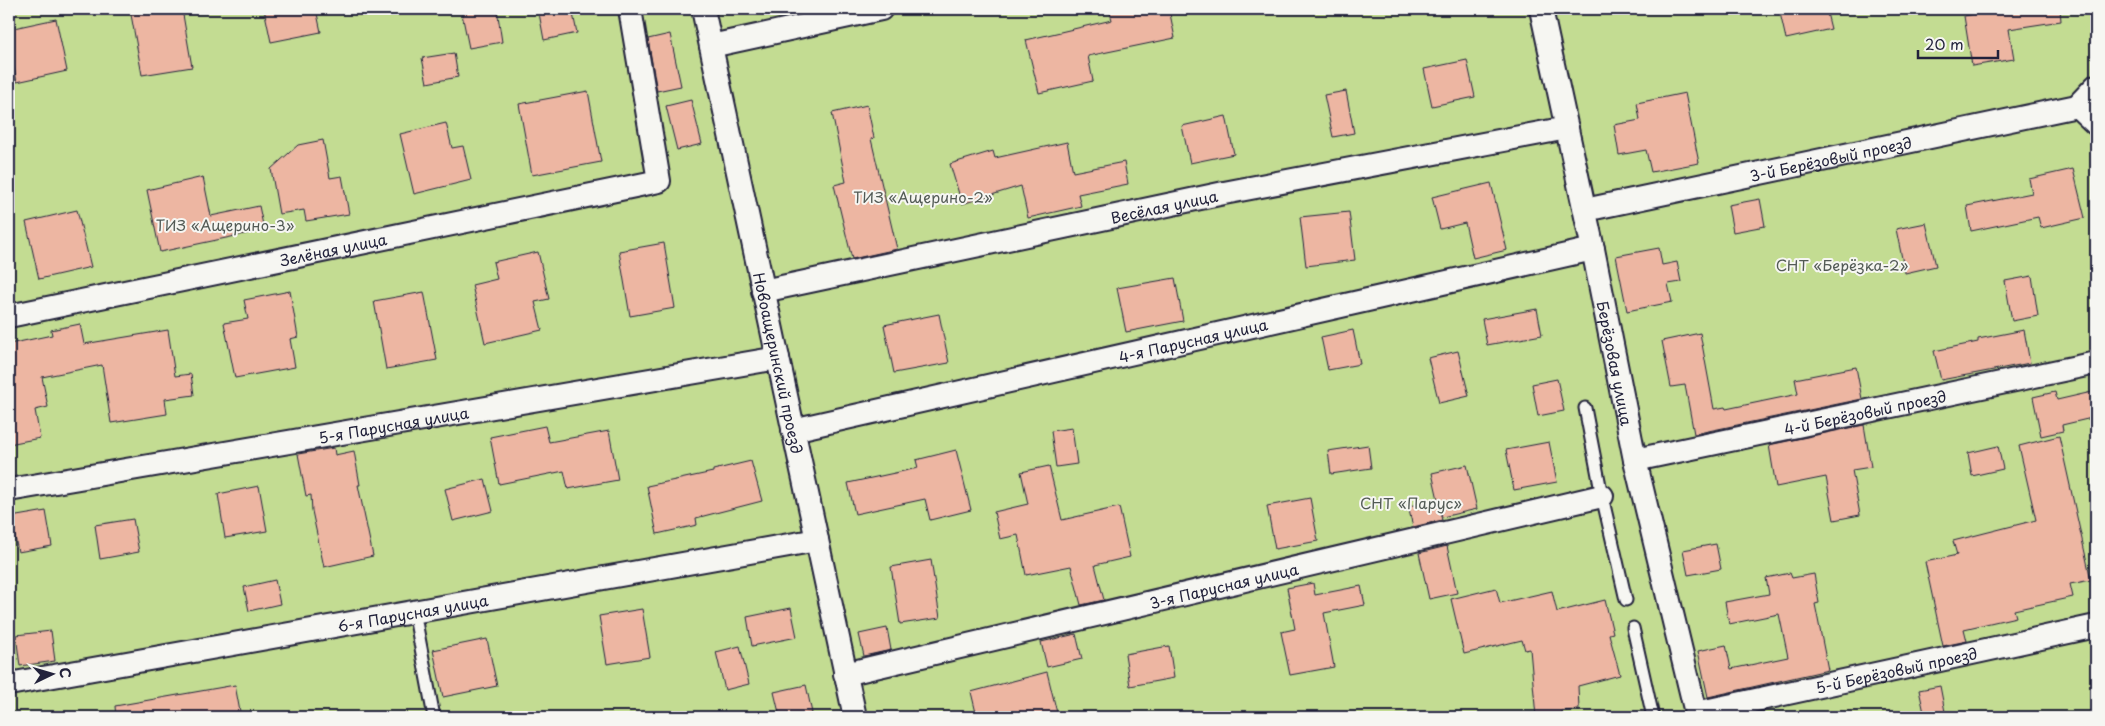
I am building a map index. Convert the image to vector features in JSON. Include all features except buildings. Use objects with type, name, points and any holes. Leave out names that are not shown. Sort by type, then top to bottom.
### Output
[{"type":"street","name":"Зелёная улица","points":[[9,316],[659,181],[630,9]]},
{"type":"street","name":"Новоащеринский проезд","points":[[703,9],[855,717]]},
{"type":"street","points":[[711,46],[881,9]]},
{"type":"street","name":"Берёзовая улица","points":[[1541,9],[1585,210],[1634,460],[1696,715]]},
{"type":"street","points":[[2096,86],[2077,106],[2096,124]]},
{"type":"street","name":"3-й Берёзовый проезд","points":[[1585,210],[2077,106]]},
{"type":"street","name":"Весёлая улица","points":[[763,291],[1224,193],[1567,128]]},
{"type":"street","name":"4-я Парусная улица","points":[[793,430],[1593,249]]},
{"type":"street","name":"5-я Парусная улица","points":[[9,490],[778,358]]},
{"type":"street","name":"4-й Берёзовый проезд","points":[[1634,460],[2096,363]]},
{"type":"street","name":"3-я Парусная улица","points":[[845,674],[1602,496]]},
{"type":"street","name":"6-я Парусная улица","points":[[9,684],[816,540]]},
{"type":"street","name":"5-й Берёзовый проезд","points":[[1696,715],[2096,626]]},
{"type":"lane","points":[[1585,408],[1602,496],[1626,600]]},
{"type":"lane","points":[[414,611],[434,717]]},
{"type":"lane","points":[[1633,628],[1652,717]]},
{"type":"green space","points":[[9,9],[2096,9],[2096,717],[9,717]]},
{"type":"park label","name":"ТИЗ «Ащерино-2»","points":[[923,196]]},
{"type":"park label","name":"ТИЗ «Ащерино-3»","points":[[225,224]]},
{"type":"park label","name":"СНТ «Берёзка-2»","points":[[1842,264]]},
{"type":"park label","name":"СНТ «Парус»","points":[[1411,502]]}]
